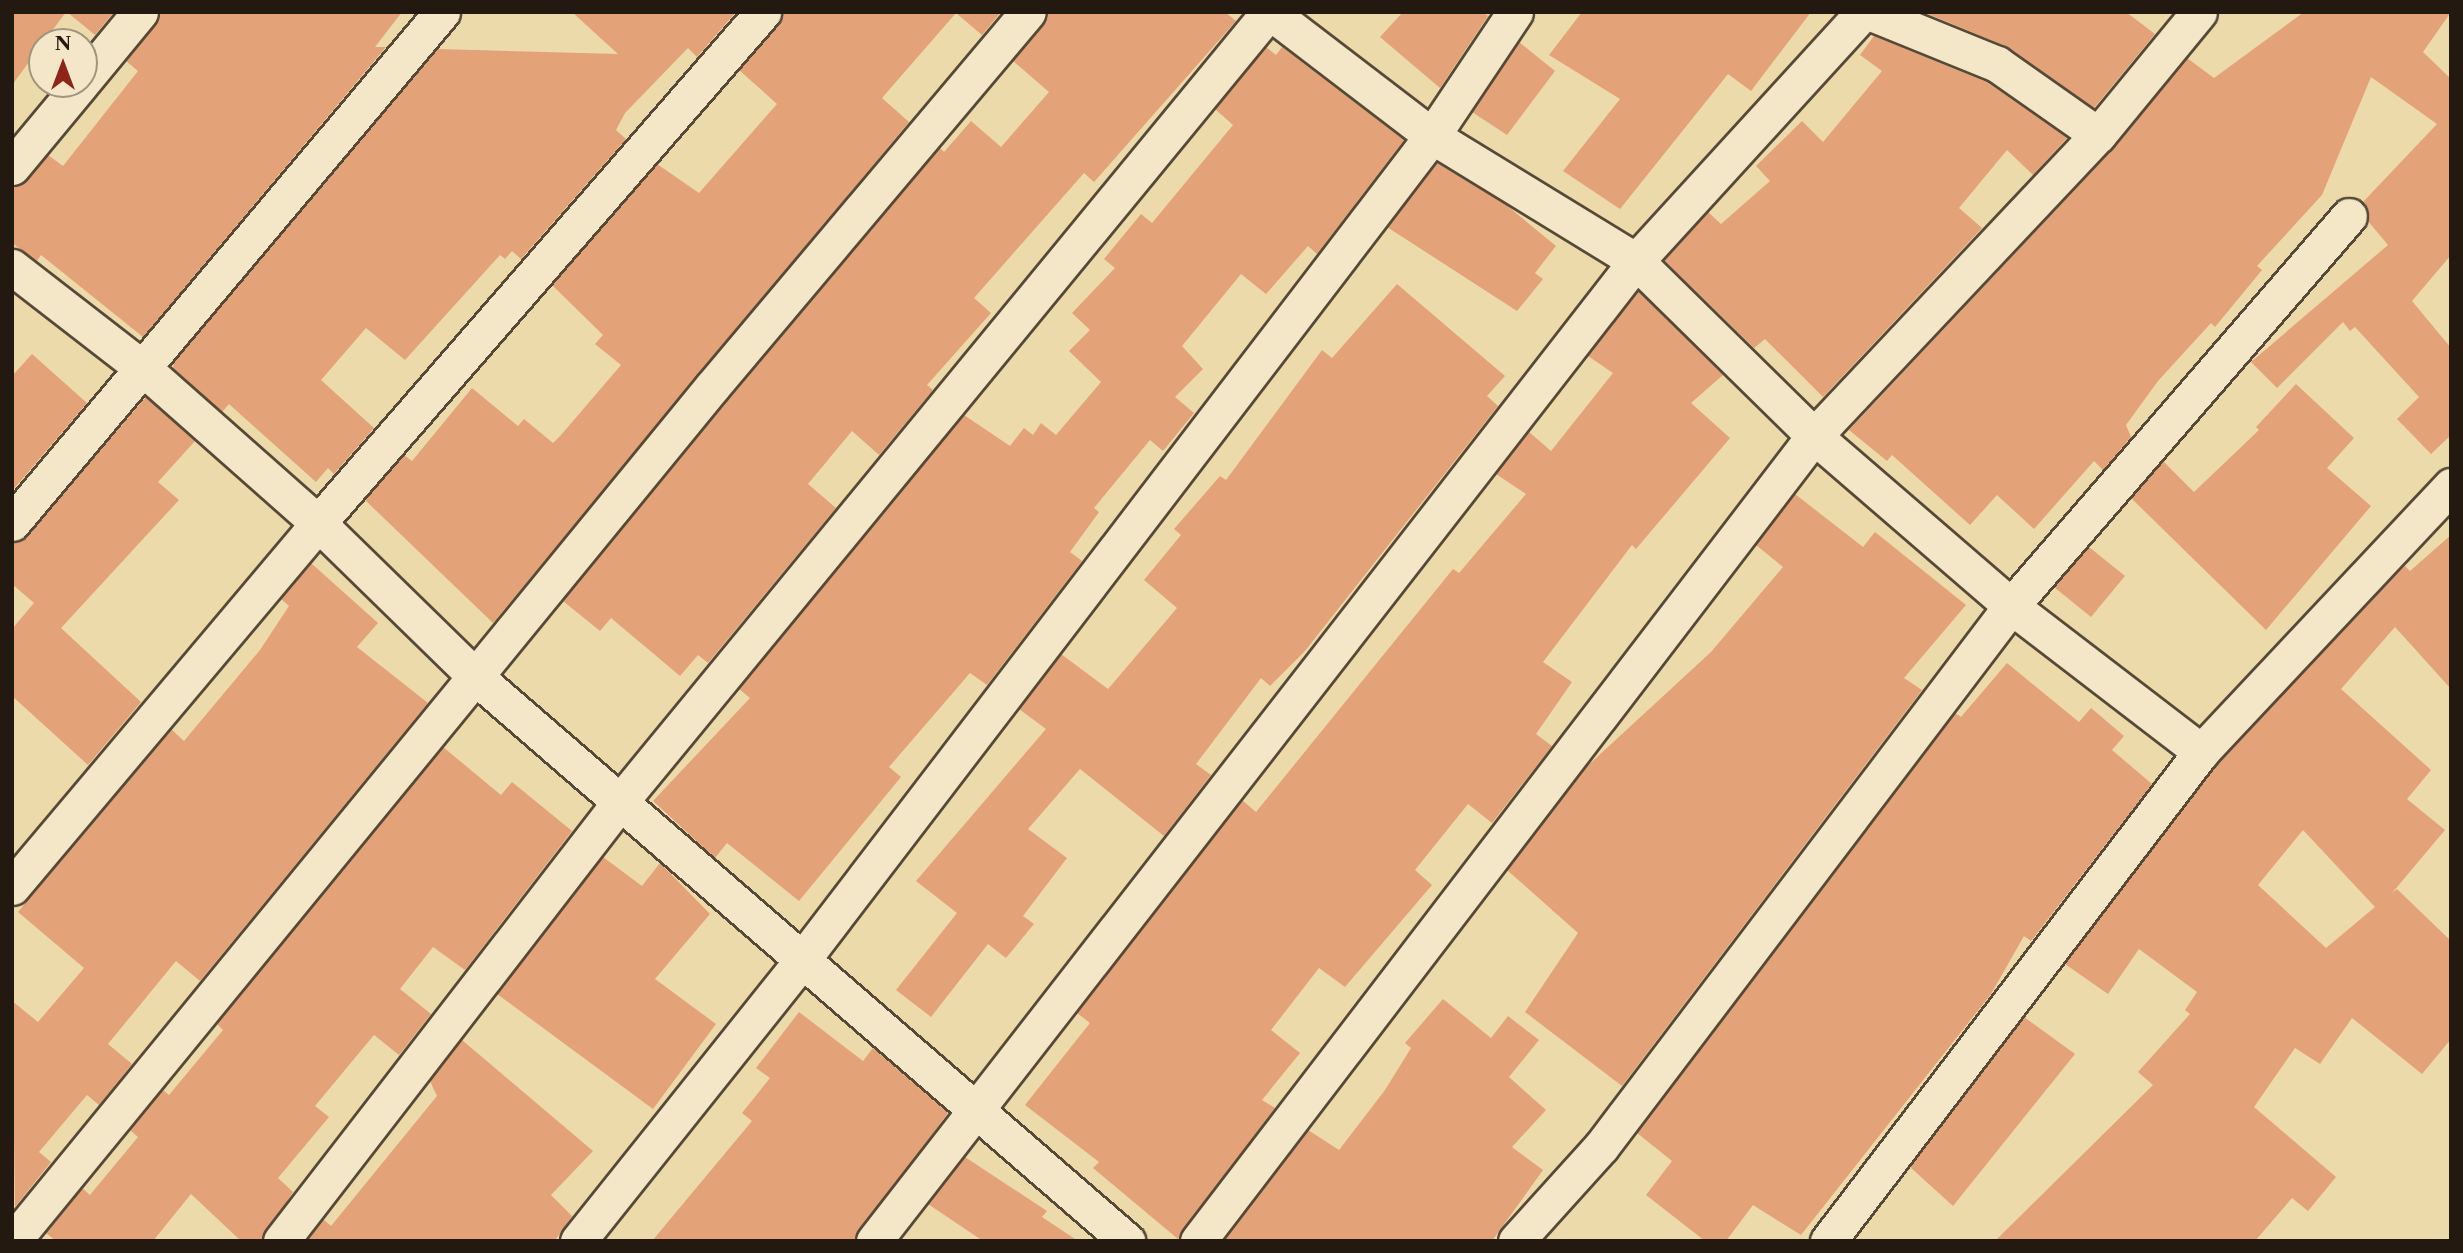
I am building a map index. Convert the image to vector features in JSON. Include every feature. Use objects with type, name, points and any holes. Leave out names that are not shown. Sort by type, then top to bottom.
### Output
[{"type":"street","points":[[98,63],[140,12]]},
{"type":"street","points":[[12,523],[145,370],[442,12]]},
{"type":"street","points":[[12,887],[318,523],[763,12]]},
{"type":"street","points":[[13,1241],[478,679],[712,387],[1028,12]]},
{"type":"street","points":[[281,1241],[620,802],[1270,12],[1432,136],[1636,261],[1814,436],[2011,606],[2201,752]]},
{"type":"street","points":[[578,1241],[802,960],[1432,136],[1515,12]]},
{"type":"street","points":[[874,1241],[975,1107],[1636,261],[1863,12]]},
{"type":"street","points":[[1869,12],[1997,64],[2098,135]]},
{"type":"street","points":[[1198,1241],[1814,436],[2098,135],[2199,12]]},
{"type":"street","points":[[12,167],[69,98]]},
{"type":"street","points":[[1516,1241],[1601,1147],[2011,606],[2349,216]]},
{"type":"street","points":[[12,267],[145,370],[318,523],[478,679],[1127,1241]]},
{"type":"street","points":[[1828,1241],[2201,752],[2451,486]]},
{"type":"building","points":[[12,12],[66,12],[54,28],[28,28],[28,63],[12,85]]},
{"type":"building","points":[[67,12],[114,12],[98,31],[98,28],[86,28]]},
{"type":"building","points":[[160,12],[402,12],[375,47],[386,47],[143,337],[41,255],[37,261],[12,243],[12,187],[27,180],[48,155],[63,166],[138,71],[126,61]]},
{"type":"building","points":[[572,12],[736,12],[697,57],[688,48],[625,113],[616,130],[626,139],[521,259],[512,251],[505,259],[500,255],[405,360],[366,328],[321,380],[374,428],[334,474],[328,468],[316,482],[229,404],[222,412],[173,368],[174,362],[437,49],[618,54]]},
{"type":"building","points":[[783,12],[1001,12],[982,35],[956,13],[882,98],[909,122],[493,623],[365,500],[404,455],[412,461],[472,388],[518,426],[524,419],[553,443],[621,365],[595,344],[603,335],[552,285],[657,164],[699,193],[777,104],[739,70]]},
{"type":"building","points":[[1048,12],[1225,12],[1236,21],[1094,182],[1084,173],[974,298],[991,313],[927,385],[933,390],[879,455],[852,431],[808,484],[836,508],[708,663],[698,655],[680,676],[611,618],[600,631],[563,601],[727,400],[940,148],[944,152],[971,121],[1001,147],[1049,92],[1013,61]]},
{"type":"building","points":[[1403,12],[1483,12],[1488,16],[1440,88],[1380,37]]},
{"type":"building","points":[[1582,12],[1811,12],[1751,91],[1728,74],[1620,209],[1563,171],[1620,99],[1549,55]]},
{"type":"building","points":[[1923,12],[2126,12],[2155,34],[2094,108],[2008,47]]},
{"type":"building","points":[[2304,12],[2451,12],[2423,52],[2451,79],[2451,255],[2412,301],[2451,348],[2451,435],[2431,454],[2397,419],[2419,397],[2355,327],[2350,331],[2343,322],[2277,388],[2251,362],[2388,245],[2368,221],[2363,202],[2437,124],[2371,77],[2322,195],[2257,266],[2262,270],[2215,327],[2211,323],[2158,381],[2126,425],[2131,437],[2103,470],[2094,461],[2034,529],[1997,495],[1970,525],[1892,455],[1887,461],[1849,430],[2113,149],[2187,58],[2214,78]]},
{"type":"building","points":[[1874,36],[1987,82],[2067,138],[2033,175],[2007,150],[1959,208],[1982,228],[1823,397],[1765,339],[1754,348],[1664,260],[1708,212],[1721,224],[1770,181],[1756,166],[1802,121],[1823,142],[1882,71],[1860,55]]},
{"type":"building","points":[[1519,42],[1555,71],[1507,135],[1472,112]]},
{"type":"building","points":[[1266,47],[1276,55],[1282,47],[1404,140],[1317,254],[1308,246],[1266,294],[1241,274],[1182,346],[1203,369],[1175,397],[1194,413],[1163,451],[1150,440],[1094,508],[1099,512],[1070,552],[1082,561],[987,685],[970,673],[889,767],[901,777],[799,901],[727,843],[715,858],[653,801],[750,698],[739,689],[964,415],[1010,446],[1024,428],[1033,435],[1041,423],[1056,435],[1101,382],[1069,351],[1090,330],[1072,313],[1115,268],[1104,259],[1141,214],[1152,223],[1233,125],[1215,109]]},
{"type":"building","points":[[1437,163],[1505,204],[1556,246],[1535,273],[1543,279],[1517,311],[1387,227]]},
{"type":"building","points":[[1397,284],[1505,376],[1487,396],[1498,406],[1305,651],[1270,686],[1261,678],[1196,764],[1211,775],[1164,836],[1080,769],[1028,829],[1067,858],[1023,916],[1034,924],[1006,958],[988,944],[931,1017],[896,990],[957,913],[916,881],[1046,729],[1019,709],[1061,654],[1108,689],[1177,608],[1144,580],[1181,535],[1174,529],[1220,476],[1226,480],[1322,350],[1332,358]]},
{"type":"building","points":[[1638,291],[1723,375],[1691,403],[1730,438],[1636,549],[1632,545],[1543,662],[1572,682],[1536,734],[1552,746],[1492,823],[1468,804],[1415,870],[1432,885],[1345,987],[1319,968],[1271,1030],[1300,1053],[1262,1100],[1275,1108],[1178,1239],[1093,1168],[1099,1162],[1025,1105],[1090,1023],[1077,1013],[1242,800],[1256,812],[1453,569],[1459,573],[1526,494],[1496,474],[1529,432],[1551,451],[1613,373],[1588,356]]},
{"type":"building","points":[[32,354],[87,403],[12,491],[12,376]]},
{"type":"building","points":[[2296,384],[2354,438],[2327,468],[2371,506],[2266,630],[2131,498],[2163,461],[2194,492],[2259,430],[2256,427]]},
{"type":"building","points":[[146,397],[195,441],[158,482],[179,500],[61,628],[141,702],[88,765],[12,696],[12,629],[34,603],[12,584],[12,543],[27,536]]},
{"type":"building","points":[[1795,494],[1863,547],[1875,532],[1966,605],[1904,678],[1922,690],[1622,1086],[1525,1012],[1578,933],[1507,870],[1583,770],[1711,652],[1783,567],[1756,545]]},
{"type":"building","points":[[2451,535],[2451,689],[2395,627],[2341,689],[2431,770],[2407,799],[2445,830],[2392,893],[2397,889],[2451,941],[2451,1039],[2422,1074],[2352,1018],[2320,1064],[2295,1048],[2254,1107],[2336,1177],[2308,1211],[2292,1198],[2255,1241],[1995,1241],[2153,1085],[2138,1072],[2190,1014],[2185,1010],[2197,992],[2139,949],[2108,994],[2065,964],[2216,765],[2395,575],[2405,566],[2410,571]],"holes":[[[2303,830],[2375,907],[2326,948],[2258,885]]]},
{"type":"building","points":[[2089,547],[2125,576],[2091,617],[2054,587]]},
{"type":"building","points":[[311,563],[378,623],[357,647],[428,703],[200,981],[176,961],[108,1044],[132,1064],[99,1105],[87,1095],[39,1152],[51,1162],[15,1207],[12,1001],[38,1022],[84,968],[18,912],[171,729],[184,741],[260,650],[289,606],[281,599]]},
{"type":"building","points":[[2007,663],[2079,722],[2091,708],[2124,736],[2112,750],[2152,784],[2031,941],[2024,936],[1991,994],[1801,1235],[1753,1205],[1726,1241],[1705,1241],[1646,1195],[1672,1161],[1637,1133],[1955,713],[1961,717]]},
{"type":"building","points":[[443,747],[501,795],[512,782],[572,831],[465,970],[433,947],[400,989],[431,1014],[399,1055],[374,1035],[315,1106],[329,1117],[278,1178],[293,1192],[261,1241],[241,1241],[191,1194],[153,1241],[56,1241],[46,1233],[82,1188],[90,1195],[138,1137],[130,1130],[163,1090],[169,1095],[223,1030],[217,1024]]},
{"type":"building","points":[[603,857],[642,886],[660,863],[710,914],[655,979],[716,1024],[653,1109],[497,994]]},
{"type":"building","points":[[1443,999],[1491,1038],[1508,1016],[1539,1040],[1509,1077],[1546,1110],[1512,1147],[1543,1170],[1492,1241],[1224,1241],[1308,1130],[1339,1150],[1385,1090],[1411,1048],[1405,1043]]},
{"type":"building","points":[[799,1012],[863,1061],[873,1048],[948,1113],[854,1241],[652,1241],[752,1121],[742,1113],[770,1078],[756,1068]]},
{"type":"building","points":[[2024,1017],[2075,1054],[1953,1206],[1910,1167]]},
{"type":"building","points":[[462,1040],[593,1151],[551,1195],[572,1216],[560,1234],[554,1241],[307,1241],[323,1219],[331,1226],[437,1096],[430,1081]]},
{"type":"building","points":[[965,1157],[1047,1211],[1042,1217],[1078,1241],[983,1241],[928,1204]]}]
